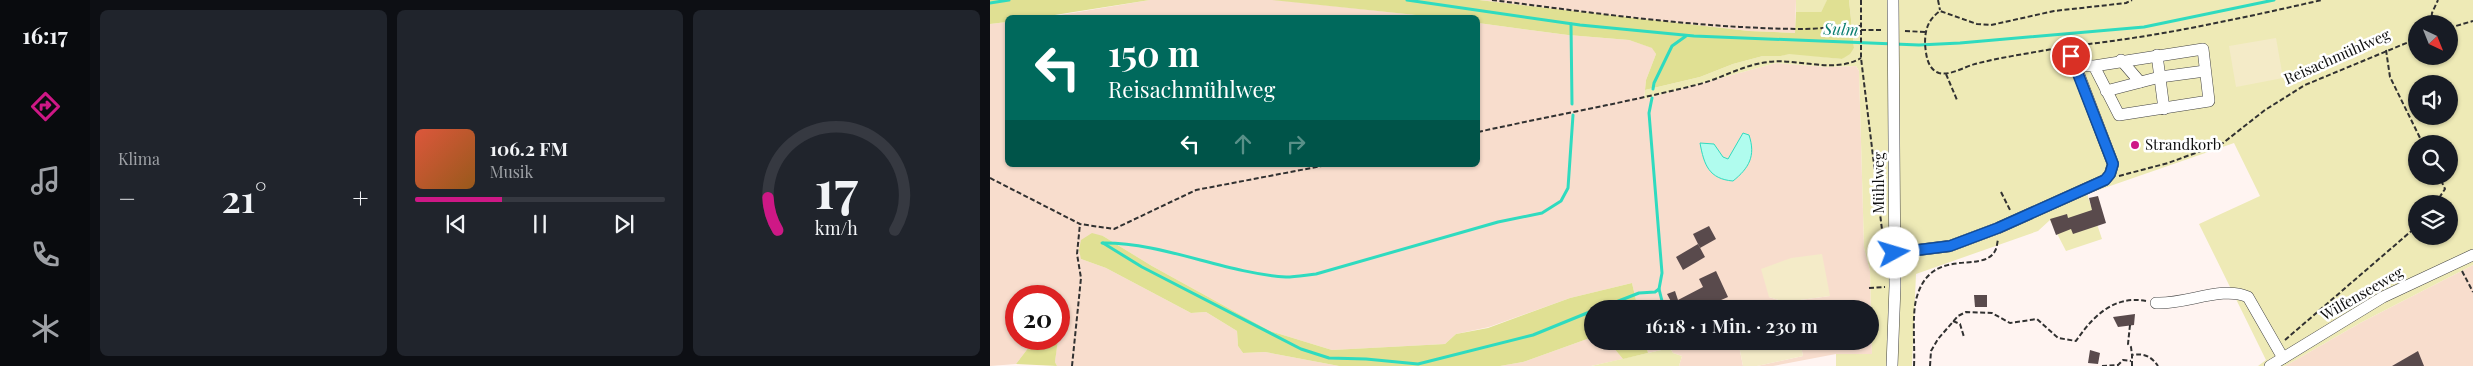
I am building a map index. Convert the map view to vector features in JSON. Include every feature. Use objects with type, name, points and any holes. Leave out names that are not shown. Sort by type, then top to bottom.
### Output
[{"type":"street","name":"Mühlweg","points":[[1892,366],[1895,286],[1893,0]]},
{"type":"street","points":[[1894,253],[1950,246],[1998,228],[2105,180],[2110,174],[2113,164],[2068,46]]},
{"type":"street","points":[[2075,65],[2094,66],[2121,60],[2203,48],[2209,101],[2119,115],[2094,66]]},
{"type":"street","points":[[2157,55],[2164,109]]},
{"type":"street","points":[[2121,60],[2140,82]]},
{"type":"street","points":[[2106,91],[2160,77],[2205,72]]},
{"type":"street","name":"Wilfenseeweg","points":[[2270,366],[2384,297],[2473,255]]},
{"type":"street","points":[[2156,303],[2172,304],[2213,294],[2239,293],[2248,297],[2283,358]]},
{"type":"path","points":[[1492,0],[1665,21],[1749,28],[1802,29],[1861,26]]},
{"type":"path","points":[[1861,0],[1861,58],[1883,245],[1890,252],[1894,253]]},
{"type":"path","points":[[1938,0],[1940,11]]},
{"type":"path","points":[[1940,11],[1977,24],[1991,25],[2054,11],[2132,0]]},
{"type":"path","points":[[1940,11],[1932,18],[1925,32],[1926,52],[1930,66],[1937,72],[1946,74],[1975,64],[2068,46],[2176,32],[2322,0]]},
{"type":"path","points":[[2433,15],[2438,0]]},
{"type":"path","points":[[2458,25],[2473,21]]},
{"type":"path","points":[[1861,30],[1925,32]]},
{"type":"path","name":"Reisachmühlweg","points":[[2110,174],[2126,175],[2168,164],[2223,142],[2265,110],[2305,85],[2408,42]]},
{"type":"path","points":[[2386,50],[2390,77],[2419,135]]},
{"type":"path","points":[[1480,132],[1698,84],[1754,64],[1774,61],[1832,65],[1848,64],[1861,58]]},
{"type":"path","points":[[1946,74],[1957,100]]},
{"type":"path","points":[[990,178],[1080,224],[1114,229],[1196,190],[1317,167]]},
{"type":"path","points":[[2001,192],[2015,220]]},
{"type":"path","points":[[1072,366],[1080,293],[1077,254],[1080,224]]},
{"type":"path","points":[[1914,366],[1916,301],[1921,289],[1933,270],[1940,266],[1989,258],[1995,252],[2000,234],[1998,228]]},
{"type":"path","points":[[2277,347],[2408,234]]},
{"type":"path","points":[[2457,262],[2473,292]]},
{"type":"path","points":[[1869,288],[1895,286]]},
{"type":"path","points":[[1930,366],[1931,351],[1938,339],[1953,321],[1966,312],[1992,312],[2010,322],[2038,320],[2058,338],[2076,341],[2091,319],[2114,303],[2138,300],[2156,303]]},
{"type":"path","points":[[1953,321],[1960,324],[1964,337]]},
{"type":"path","points":[[2130,325],[2128,344],[2132,348],[2132,366]]},
{"type":"path","points":[[2132,355],[2141,353],[2147,355],[2158,366]]},
{"type":"path","points":[[2102,366],[2118,365],[2123,360],[2131,361]]},
{"type":"shaded area","points":[[990,0],[1150,0],[1055,15],[1005,15],[1005,22],[990,24]]},
{"type":"shaded area","points":[[1150,0],[1277,0],[1416,15],[1060,15]]},
{"type":"shaded area","points":[[1272,0],[1479,0],[1749,31],[1795,33],[1796,12],[1821,12],[1827,0],[1849,0],[1854,48],[1850,54],[1842,59],[1789,54],[1763,56],[1733,64],[1700,77],[1645,90],[1646,80],[1656,54],[1652,48],[1629,40],[1568,35],[1480,23],[1480,15],[1416,15]]},
{"type":"shaded area","points":[[1479,0],[1796,0],[1795,33],[1749,31]]},
{"type":"shaded area","points":[[1796,0],[1827,1],[1821,12],[1796,12]]},
{"type":"shaded area","points":[[1849,0],[2473,0],[2473,265],[2360,323],[2285,366],[2258,366],[2266,360],[2199,224],[2260,196],[2234,143],[2087,194],[2102,239],[2066,251],[2050,220],[2038,231],[1916,274],[1912,366],[1836,366],[1836,354],[1872,354],[1872,350],[1879,350],[1879,300],[1871,300],[1870,271],[1864,248],[1859,71],[1856,66],[1827,67],[1776,63],[1644,99],[1645,90],[1700,77],[1733,64],[1763,56],[1781,56],[1789,53],[1842,59],[1854,48]]},
{"type":"shaded area","points":[[1005,22],[1005,167],[1480,167],[1480,23],[1568,35],[1629,40],[1653,48],[1656,54],[1646,80],[1644,99],[1776,63],[1827,67],[1856,66],[1859,71],[1864,248],[1870,271],[1871,300],[1800,300],[1830,296],[1769,297],[1779,300],[1636,300],[1632,283],[1570,298],[1489,327],[1456,334],[1445,344],[1332,350],[1270,331],[1152,266],[1103,236],[1081,259],[1106,268],[1191,313],[1206,312],[1237,331],[1238,346],[1243,353],[1265,352],[1339,366],[1057,366],[1055,362],[1056,350],[1070,350],[1070,285],[1005,285],[1005,350],[1027,350],[1016,364],[990,366],[990,24]]},
{"type":"shaded area","points":[[2276,38],[2283,78],[2236,87],[2229,46]]},
{"type":"shaded area","points":[[1092,233],[1103,236],[1152,266],[1270,331],[1332,350],[1445,344],[1456,334],[1488,328],[1570,298],[1632,283],[1636,300],[1584,300],[1584,340],[1523,362],[1500,366],[1339,366],[1265,352],[1243,353],[1238,346],[1237,331],[1206,312],[1191,313],[1106,268],[1081,259],[1079,250],[1081,240]]},
{"type":"shaded area","points":[[1822,254],[1830,296],[1800,300],[1779,300],[1769,297],[1761,269],[1791,258]]},
{"type":"shaded area","points":[[2473,265],[2473,366],[2285,366],[2360,323]]},
{"type":"shaded area","points":[[1584,340],[1584,350],[1616,350],[1623,359],[1591,366],[1500,366],[1523,362]]},
{"type":"shaded area","points":[[1027,350],[1057,350],[1055,362],[1057,366],[1016,364]]},
{"type":"shaded area","points":[[1616,350],[1647,350],[1648,353],[1623,359]]},
{"type":"shaded area","points":[[1647,350],[1661,350],[1648,353]]},
{"type":"shaded area","points":[[1661,350],[1671,350],[1673,353],[1682,356],[1679,366],[1591,366]]},
{"type":"shaded area","points":[[1671,350],[1740,350],[1743,366],[1679,366],[1682,356],[1673,353]]},
{"type":"shaded area","points":[[1740,350],[1802,350],[1803,356],[1757,366],[1743,366]]},
{"type":"shaded area","points":[[1802,350],[1872,350],[1872,354],[1836,354],[1773,366],[1757,366],[1803,356]]},
{"type":"water","points":[[1743,133],[1749,135],[1752,149],[1747,166],[1733,181],[1725,180],[1713,174],[1703,158],[1700,143],[1714,144],[1723,157],[1728,159]]},
{"type":"building","points":[[2098,196],[2106,223],[2073,234],[2071,229],[2056,235],[2050,219],[2067,214],[2068,218],[2092,210],[2089,198]]},
{"type":"building","points":[[1709,226],[1716,239],[1700,248],[1693,234]]},
{"type":"building","points":[[1698,244],[1705,257],[1683,270],[1676,257]]},
{"type":"building","points":[[1716,271],[1728,297],[1721,300],[1678,300],[1703,287],[1699,279]]},
{"type":"building","points":[[1675,291],[1678,300],[1670,300],[1667,294]]},
{"type":"building","points":[[1974,295],[1987,295],[1987,307],[1975,307]]},
{"type":"building","points":[[2135,314],[2134,325],[2118,327],[2113,317]]},
{"type":"building","points":[[2090,350],[2100,353],[2098,364],[2088,363]]},
{"type":"building","points":[[2418,351],[2424,366],[2392,366]]},
{"type":"waterway","name":"Sulm","points":[[990,3],[1009,0]]},
{"type":"waterway","name":"Sulm","points":[[1407,0],[1580,25],[1694,36],[1919,45],[2144,27],[2274,0]]},
{"type":"waterway","points":[[1571,24],[1572,104]]},
{"type":"waterway","points":[[1653,89],[1654,83],[1672,46],[1686,36]]},
{"type":"waterway","points":[[1652,98],[1649,113],[1662,273],[1659,289],[1662,300]]},
{"type":"waterway","points":[[1102,243],[1147,247],[1240,270],[1294,277],[1316,274],[1498,222],[1542,213],[1561,201],[1568,188],[1573,115]]},
{"type":"waterway","points":[[1103,243],[1142,267],[1301,349],[1329,358],[1418,364],[1533,335],[1584,314]]},
{"type":"waterway","points":[[1621,300],[1639,293],[1655,292],[1659,289]]},
{"type":"place","name":"Strandkorb","points":[[2135,145]]},
{"type":"route","points":[[1894,253],[1950,246],[1998,228],[2105,180],[2110,174],[2113,164],[2071,56]]}]
